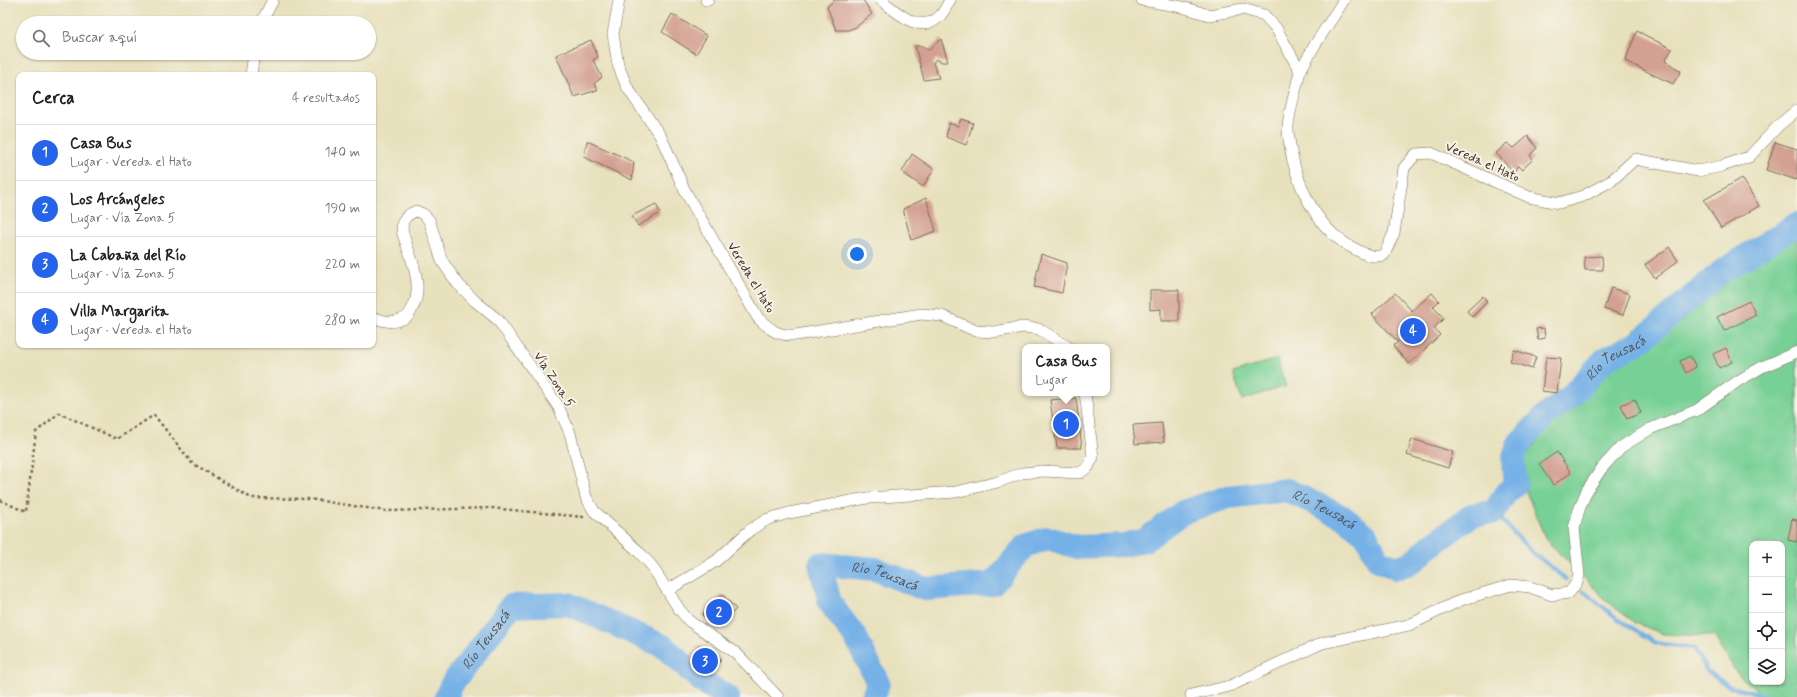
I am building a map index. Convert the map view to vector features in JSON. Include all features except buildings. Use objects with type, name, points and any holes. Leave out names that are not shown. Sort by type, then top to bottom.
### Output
[{"type":"street","points":[[265,16],[273,0]]},
{"type":"street","name":"Vereda el Hato","points":[[619,0],[613,34],[618,65],[627,87],[661,137],[684,191],[758,318],[769,329],[783,336],[796,335],[921,314],[942,316],[976,331],[994,332],[1023,327],[1040,329],[1063,344]]},
{"type":"street","points":[[881,0],[915,24],[930,24],[941,16],[950,0]]},
{"type":"street","points":[[1142,0],[1182,7],[1209,15],[1243,9],[1264,15],[1276,28],[1300,71]]},
{"type":"street","name":"Vereda el Hato","points":[[1344,0],[1300,71],[1288,129],[1292,156],[1299,181],[1318,216],[1332,232],[1349,246],[1373,258],[1384,255],[1394,233],[1404,168],[1416,154],[1431,153],[1529,197],[1559,203],[1583,196],[1611,181],[1635,159],[1698,171],[1722,166],[1748,157],[1779,125],[1797,110]]},
{"type":"street","points":[[251,72],[253,60]]},
{"type":"street","name":"Vía Zona 5","points":[[376,318],[381,321],[397,323],[408,316],[415,304],[417,289],[414,266],[402,232],[403,222],[409,214],[416,211],[423,214],[429,220],[442,261],[458,284],[475,301],[498,320],[558,406],[570,433],[586,497],[594,511],[636,549],[651,565],[679,609],[690,622],[736,653],[778,697]]},
{"type":"street","points":[[1191,695],[1230,686],[1322,643],[1409,625],[1461,600],[1511,585],[1530,587],[1552,594],[1569,593],[1577,582],[1579,575],[1574,528],[1579,510],[1587,490],[1602,468],[1622,446],[1650,429],[1697,410],[1738,381],[1762,367],[1797,352]]},
{"type":"street","points":[[668,590],[716,561],[750,530],[768,519],[788,513],[867,498],[956,492],[998,482],[1022,472],[1044,471],[1080,473],[1088,467],[1093,457],[1085,396]]},
{"type":"path","points":[[0,500],[26,512],[36,432],[59,413],[118,439],[154,415],[192,463],[251,498],[309,499],[386,511],[491,508],[603,518]]},
{"type":"green space","points":[[1797,223],[1797,697],[1763,697],[1750,685],[1785,685],[1785,541],[1749,541],[1749,684],[1736,672],[1714,636],[1663,634],[1636,623],[1611,605],[1546,540],[1527,494],[1520,463],[1562,409],[1601,376],[1634,330],[1670,318]]},
{"type":"green space","points":[[1277,359],[1286,386],[1242,400],[1233,373]]},
{"type":"waterway","name":"Río Teusacá","points":[[873,697],[878,683],[856,638],[830,603],[820,564],[875,569],[925,589],[993,584],[1025,546],[1048,538],[1077,547],[1124,545],[1145,540],[1183,512],[1228,497],[1287,490],[1343,517],[1366,535],[1378,560],[1396,568],[1413,562],[1430,546],[1472,515],[1494,512],[1505,494],[1515,485],[1513,460],[1519,443],[1544,417],[1570,397],[1605,359],[1639,342],[1721,272],[1797,224]]},
{"type":"waterway","points":[[1494,512],[1532,552],[1566,579]]},
{"type":"waterway","points":[[1583,591],[1618,619],[1656,643],[1694,648],[1707,671],[1730,687],[1770,697]]},
{"type":"waterway","name":"Río Teusacá","points":[[446,697],[452,684],[511,606],[568,604],[663,646],[704,683],[728,697]]},
{"type":"place","name":"Villa Margarita","points":[[1413,331]]},
{"type":"place","name":"Casa Bus","points":[[1066,424]]},
{"type":"place","name":"Los Arcángeles","points":[[719,612]]},
{"type":"place","name":"La Cabaña del Río","points":[[705,661]]}]
